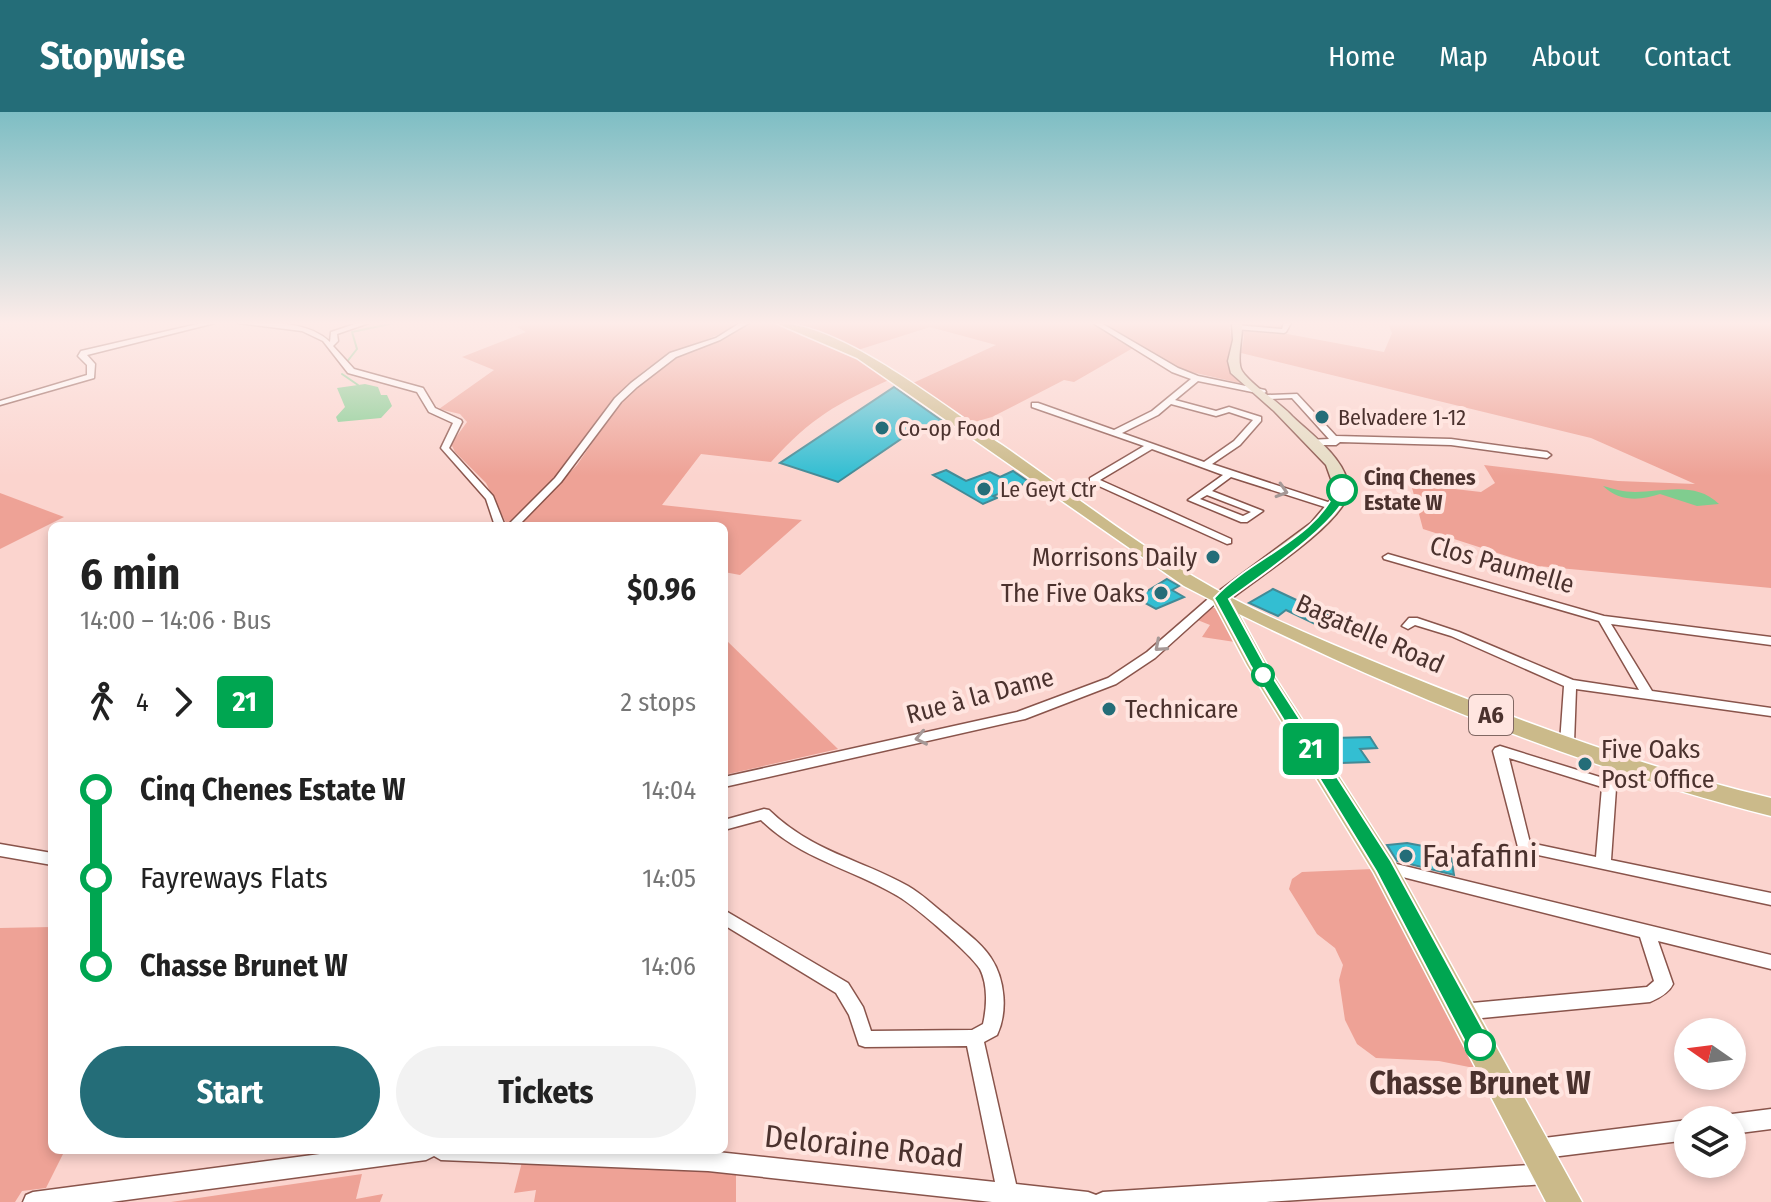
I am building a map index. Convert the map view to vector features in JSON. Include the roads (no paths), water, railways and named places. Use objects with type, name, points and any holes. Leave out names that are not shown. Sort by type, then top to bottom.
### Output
[{"type":"main road","name":"A6","points":[[888,374],[1190,582],[1221,598]]},
{"type":"main road","points":[[1242,374],[1332,463],[1340,478],[1340,498],[1316,526],[1221,598],[1233,623],[1384,867],[1565,1202]]},
{"type":"main road","name":"Bagatelle Road","points":[[1221,598],[1399,679],[1611,760],[1700,790],[1771,807]]},
{"type":"main road","points":[[1233,623],[1237,614],[1254,614]]},
{"type":"street","points":[[0,403],[91,374]]},
{"type":"street","points":[[361,374],[420,390],[432,410],[458,422],[445,448],[490,498],[499,522]]},
{"type":"street","points":[[516,522],[558,480],[618,400],[648,374]]},
{"type":"street","points":[[1185,374],[1265,395],[1294,396],[1334,439],[1451,442],[1547,455]]},
{"type":"street","points":[[1115,433],[1155,413],[1196,378]]},
{"type":"street","points":[[1170,401],[1216,414],[1229,409],[1258,419],[1237,443],[1205,465]]},
{"type":"street","points":[[1035,405],[1334,507]]},
{"type":"street","points":[[1291,416],[1311,415]]},
{"type":"street","points":[[1311,442],[1336,442],[1334,439]]},
{"type":"street","points":[[1151,446],[1093,480],[1227,541]]},
{"type":"street","points":[[1205,491],[1258,511],[1244,520],[1193,500],[1205,491],[1230,474]]},
{"type":"street","name":"Clos Paumelle","points":[[1388,557],[1603,619],[1771,641]]},
{"type":"street","name":"Rue à la Dame","points":[[728,781],[1020,716],[1112,681],[1151,655],[1212,601],[1221,598]]},
{"type":"street","name":"Clos Paumelle","points":[[1603,619],[1648,695]]},
{"type":"street","points":[[1408,626],[1413,620],[1455,634],[1570,684],[1771,712]]},
{"type":"street","points":[[1567,743],[1570,684]]},
{"type":"street","points":[[1607,784],[1500,751],[1524,847],[1771,899]]},
{"type":"street","points":[[1603,864],[1611,760]]},
{"type":"street","points":[[728,824],[764,814],[803,848],[905,892],[985,962],[997,1009],[991,1029],[974,1038],[865,1039],[857,1013],[842,988],[728,919]]},
{"type":"street","points":[[0,850],[48,858]]},
{"type":"street","points":[[1384,867],[1771,962]]},
{"type":"street","points":[[1461,1012],[1650,994],[1664,984],[1646,931]]},
{"type":"street","points":[[974,1038],[1008,1194]]},
{"type":"street","points":[[1746,1122],[1771,1119]]},
{"type":"street","points":[[1536,1149],[1674,1132]]},
{"type":"street","points":[[33,1202],[396,1154]]},
{"type":"street","name":"Deloraine Road","points":[[618,1154],[707,1156],[1088,1202]]},
{"type":"street","points":[[1103,1202],[1550,1174]]},
{"type":"waterway","points":[[342,374],[358,385]]},
{"type":"place","name":"Belvadere 1-12","points":[[1322,417]]},
{"type":"place","name":"Co-op Food","points":[[882,428]]},
{"type":"place","name":"Le Geyt Ctr","points":[[984,489]]},
{"type":"place","name":"Cinq Chenes Estate W","points":[[1342,490]]},
{"type":"place","name":"Morrisons Daily","points":[[1213,557]]},
{"type":"place","name":"The Five Oaks","points":[[1161,593]]},
{"type":"place","name":"Technicare","points":[[1109,709]]},
{"type":"place","name":"Five Oaks Post Office","points":[[1585,764]]},
{"type":"place","name":"Fa'afafini","points":[[1406,856]]},
{"type":"place","name":"Chasse Brunet W","points":[[1480,1045]]}]
